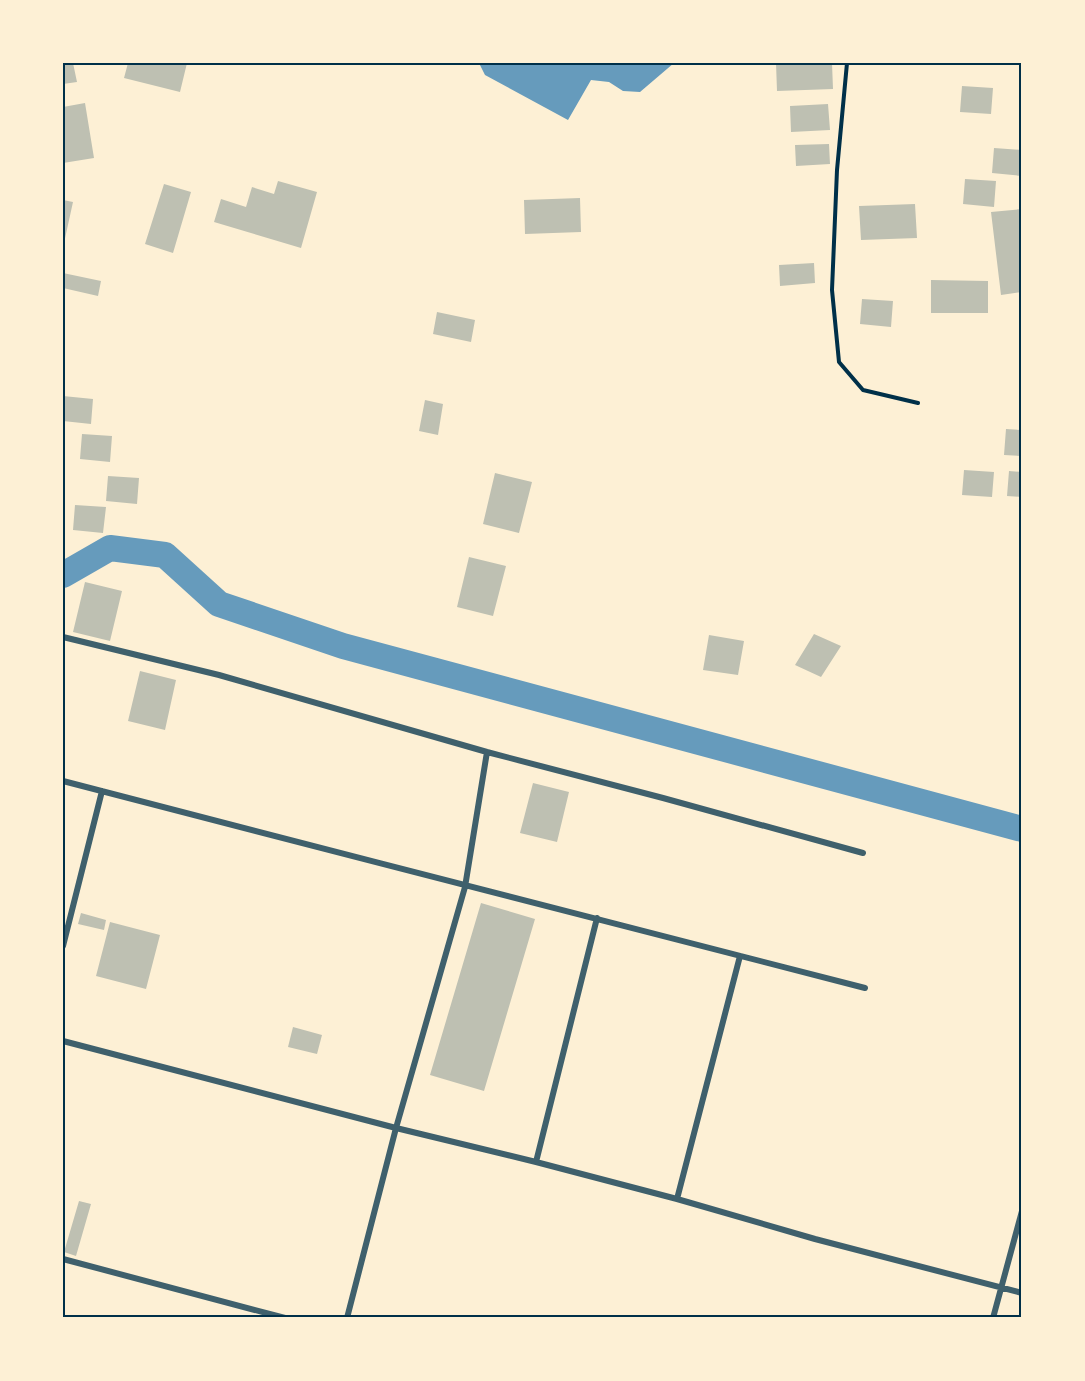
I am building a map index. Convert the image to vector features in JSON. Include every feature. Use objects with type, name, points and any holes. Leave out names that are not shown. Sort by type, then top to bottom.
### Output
[{"type":"street","points":[[63,637],[219,675],[487,752],[863,853]]},
{"type":"street","points":[[347,1318],[396,1128],[465,886],[487,752]]},
{"type":"street","points":[[63,780],[865,988]]},
{"type":"street","points":[[63,945],[102,791]]},
{"type":"street","points":[[536,1162],[597,918]]},
{"type":"street","points":[[677,1199],[740,956]]},
{"type":"street","points":[[63,1041],[677,1199],[815,1239],[1022,1293]]},
{"type":"street","points":[[993,1318],[1022,1211]]},
{"type":"street","points":[[63,1259],[285,1318]]},
{"type":"path","points":[[847,63],[837,170],[832,290],[840,362],[863,390],[918,403]]},
{"type":"water","points":[[479,63],[674,63],[640,92],[623,91],[609,82],[591,80],[568,120],[485,75]]},
{"type":"building","points":[[63,63],[73,63],[77,82],[63,84]]},
{"type":"building","points":[[128,63],[187,63],[180,92],[124,78]]},
{"type":"building","points":[[776,63],[832,63],[833,89],[777,91]]},
{"type":"building","points":[[962,86],[993,88],[991,114],[960,112]]},
{"type":"building","points":[[85,103],[94,158],[63,163],[63,107]]},
{"type":"building","points":[[828,104],[830,130],[791,132],[790,106]]},
{"type":"building","points":[[829,144],[830,164],[796,166],[795,145]]},
{"type":"building","points":[[994,148],[1022,150],[1022,176],[992,173]]},
{"type":"building","points":[[965,179],[996,181],[994,207],[963,204]]},
{"type":"building","points":[[278,181],[317,192],[301,248],[214,222],[221,199],[246,207],[252,187],[274,194]]},
{"type":"building","points":[[164,184],[191,192],[173,253],[145,244]]},
{"type":"building","points":[[580,198],[581,232],[525,234],[524,200]]},
{"type":"building","points":[[63,200],[73,202],[64,243],[63,243]]},
{"type":"building","points":[[915,204],[917,238],[861,240],[859,206]]},
{"type":"building","points":[[1022,209],[1022,292],[1001,295],[991,212]]},
{"type":"building","points":[[814,263],[815,283],[780,286],[779,265]]},
{"type":"building","points":[[63,273],[101,281],[98,296],[63,288]]},
{"type":"building","points":[[931,280],[988,281],[988,313],[931,313]]},
{"type":"building","points":[[862,299],[893,301],[891,327],[860,324]]},
{"type":"building","points":[[437,312],[475,320],[471,342],[433,334]]},
{"type":"building","points":[[63,396],[93,399],[91,424],[63,421]]},
{"type":"building","points":[[425,400],[443,404],[438,435],[419,431]]},
{"type":"building","points":[[1006,429],[1022,430],[1022,456],[1004,455]]},
{"type":"building","points":[[82,434],[112,436],[110,462],[80,459]]},
{"type":"building","points":[[964,470],[994,472],[992,497],[962,495]]},
{"type":"building","points":[[1009,471],[1022,472],[1022,497],[1007,496]]},
{"type":"building","points":[[495,473],[532,482],[519,533],[483,524]]},
{"type":"building","points":[[108,476],[139,478],[137,504],[106,501]]},
{"type":"building","points":[[75,505],[106,507],[103,533],[73,530]]},
{"type":"building","points":[[469,557],[506,566],[493,616],[457,607]]},
{"type":"building","points":[[85,582],[122,591],[110,641],[73,632]]},
{"type":"building","points":[[814,634],[841,646],[821,677],[795,665]]},
{"type":"building","points":[[709,635],[744,641],[738,675],[703,670]]},
{"type":"building","points":[[140,671],[176,680],[165,730],[128,721]]},
{"type":"building","points":[[533,783],[569,792],[557,842],[520,833]]},
{"type":"building","points":[[481,903],[535,919],[484,1091],[430,1075]]},
{"type":"building","points":[[81,913],[106,920],[104,930],[78,924]]},
{"type":"building","points":[[110,922],[160,935],[146,989],[96,976]]},
{"type":"building","points":[[293,1027],[322,1035],[317,1054],[288,1047]]},
{"type":"building","points":[[79,1201],[91,1204],[76,1256],[64,1252]]},
{"type":"waterway","points":[[63,575],[110,548],[165,555],[219,604],[343,646],[1022,829]]}]
